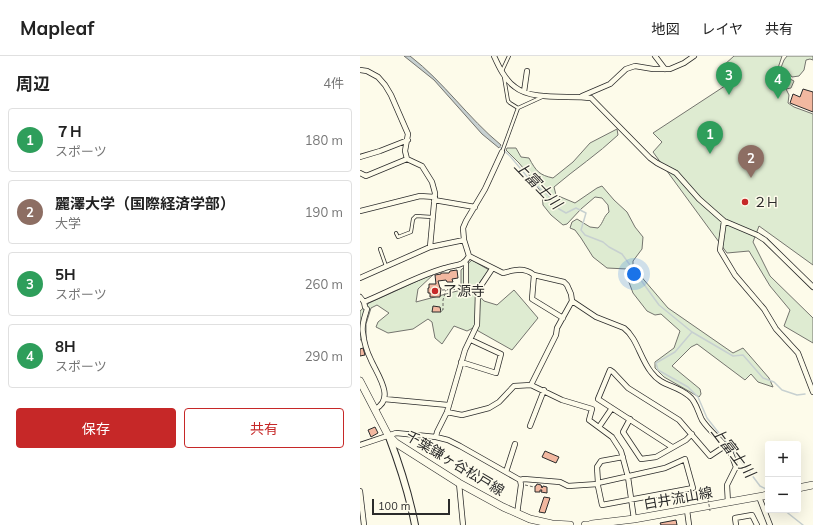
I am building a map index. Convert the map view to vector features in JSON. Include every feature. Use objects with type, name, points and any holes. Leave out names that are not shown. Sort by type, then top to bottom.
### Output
[{"type":"main road","name":"千葉鎌ヶ谷松戸線","points":[[360,381],[388,435],[396,443],[459,483],[517,514],[544,524],[570,525]]},
{"type":"main road","points":[[801,487],[813,485]]},
{"type":"main road","name":"白井流山線","points":[[589,525],[634,519],[765,496]]},
{"type":"street","points":[[494,56],[503,73],[514,87],[524,92],[546,96],[580,96],[591,98],[650,158],[676,173],[699,199],[724,221],[765,240],[813,287]]},
{"type":"street","points":[[655,56],[665,69]]},
{"type":"street","points":[[580,96],[610,84],[626,69],[635,66],[665,69],[676,68],[694,56]]},
{"type":"street","points":[[360,70],[373,74],[385,85],[392,95],[407,131],[408,140],[405,153],[407,158],[424,168],[432,182],[434,198],[430,247]]},
{"type":"street","points":[[524,92],[527,71]]},
{"type":"street","points":[[360,157],[408,140]]},
{"type":"street","points":[[502,152],[485,189],[463,228],[464,240],[469,256],[503,273],[524,270],[534,275],[564,282],[571,294],[572,301],[562,318],[531,384]]},
{"type":"street","points":[[360,173],[366,176],[407,158]]},
{"type":"street","points":[[360,212],[420,196],[475,207]]},
{"type":"street","points":[[724,221],[720,250],[735,274],[764,309],[776,329],[798,354],[813,392]]},
{"type":"street","points":[[360,278],[430,247],[464,240]]},
{"type":"street","points":[[363,306],[422,276],[464,263],[469,256]]},
{"type":"street","points":[[464,263],[466,264],[466,289],[478,290]]},
{"type":"street","points":[[436,436],[447,412],[461,362],[477,324],[478,290],[492,268]]},
{"type":"street","points":[[534,275],[532,299],[562,318]]},
{"type":"street","points":[[360,297],[363,306],[367,309],[362,328],[364,338],[370,360],[384,386],[384,403],[375,409]]},
{"type":"street","points":[[572,301],[596,316],[627,330],[651,372],[661,382],[674,386],[692,399],[703,421],[732,455],[736,467],[727,485],[728,503]]},
{"type":"street","points":[[461,362],[496,373],[502,354],[470,340]]},
{"type":"street","points":[[672,447],[598,399],[610,370],[628,388],[679,420],[710,456],[725,446]]},
{"type":"street","points":[[447,412],[462,414],[489,408],[500,401],[514,386],[531,384],[562,400],[592,409],[589,420],[612,436],[623,457],[628,477],[634,519]]},
{"type":"street","points":[[530,426],[544,390]]},
{"type":"street","points":[[384,399],[448,405]]},
{"type":"street","points":[[599,427],[612,408]]},
{"type":"street","points":[[630,419],[623,432],[641,459],[656,457],[686,440],[692,434]]},
{"type":"street","points":[[360,445],[398,433],[436,436],[451,442],[506,472],[520,482]]},
{"type":"street","points":[[388,435],[402,472],[415,525]]},
{"type":"street","points":[[506,472],[515,444]]},
{"type":"street","points":[[520,482],[524,479],[554,481],[568,486],[598,483],[665,468],[685,458],[693,488],[602,505],[598,483],[597,467],[601,461],[623,457]]},
{"type":"street","points":[[517,514],[520,482]]},
{"type":"street","points":[[459,483],[463,525]]},
{"type":"street","points":[[360,491],[364,525]]},
{"type":"street","points":[[758,497],[770,525]]},
{"type":"street","points":[[687,510],[689,525]]},
{"type":"street","points":[[736,525],[735,518],[752,515],[757,525]]},
{"type":"lane","points":[[510,56],[503,73],[506,98],[510,103],[518,108]]},
{"type":"lane","points":[[502,152],[518,108],[546,96]]},
{"type":"lane","points":[[396,233],[398,237],[411,232],[413,218],[416,216],[432,217]]},
{"type":"lane","points":[[380,249],[387,266]]},
{"type":"path","points":[[442,290],[466,289]]},
{"type":"path","points":[[442,310],[446,290]]},
{"type":"path","points":[[520,482],[534,487]]},
{"type":"path","points":[[708,499],[710,511]]},
{"type":"green space","points":[[734,56],[782,56],[777,71],[783,82],[786,77],[794,81],[791,88],[786,89],[789,95],[788,103],[794,107],[813,114],[813,265],[759,226],[753,242],[770,276],[813,318],[813,343],[784,326],[790,310],[770,286],[749,251],[727,253],[653,152],[662,142],[653,133],[734,80],[724,65]]},
{"type":"green space","points":[[787,56],[813,56],[813,60],[806,60],[804,70],[799,76],[792,77],[788,72],[780,70]]},
{"type":"green space","points":[[617,129],[618,135],[603,149],[554,187],[556,195],[575,203],[602,186],[627,212],[635,227],[643,237],[642,249],[633,261],[633,267],[668,308],[733,353],[743,348],[769,378],[773,387],[758,382],[751,374],[745,380],[697,344],[691,347],[672,366],[700,389],[701,394],[699,397],[664,377],[655,368],[655,362],[674,348],[680,331],[661,314],[655,315],[647,311],[633,293],[627,277],[627,269],[607,268],[593,257],[575,230],[570,228],[572,222],[577,219],[590,227],[598,228],[609,212],[608,205],[602,198],[595,197],[567,224],[563,225],[551,215],[543,205],[542,194],[533,180],[506,150],[507,148],[516,148],[521,157],[529,158],[538,172],[553,178],[573,162],[590,143]]},
{"type":"green space","points":[[472,260],[489,270],[474,290],[484,301],[497,305],[514,290],[538,318],[512,350],[473,328],[467,331],[454,326],[442,344],[435,338],[432,322],[428,319],[413,329],[388,333],[376,327],[378,322],[389,313],[377,305],[371,308],[366,324],[366,338],[360,340],[360,311],[369,303],[435,273],[418,289],[416,302],[461,290],[461,270]]},
{"type":"shaded area","points":[[404,56],[410,56],[434,77],[501,145],[499,148],[482,134],[434,80]]},
{"type":"building","points":[[803,89],[813,92],[813,112],[790,103],[793,94],[800,97]]},
{"type":"building","points":[[457,270],[458,278],[452,279],[453,282],[447,282],[446,280],[438,281],[441,288],[440,297],[430,297],[428,288],[429,284],[436,284],[435,275]]},
{"type":"building","points":[[433,306],[440,307],[441,312],[432,312]]},
{"type":"building","points":[[363,348],[365,355],[360,356],[360,349]]},
{"type":"building","points":[[375,427],[378,433],[371,437],[368,430]]},
{"type":"building","points":[[545,451],[559,457],[556,463],[542,457]]},
{"type":"building","points":[[537,484],[541,485],[542,488],[543,486],[547,487],[547,493],[541,492],[542,490],[540,490],[540,492],[535,492],[535,486]]},
{"type":"building","points":[[544,497],[550,498],[545,513],[539,512]]},
{"type":"building","points":[[676,520],[677,525],[661,525],[660,523]]},
{"type":"waterway","name":"上富士川","points":[[500,147],[510,156],[530,180],[549,196],[559,209],[566,213],[576,208],[586,213],[581,230],[585,235],[603,242],[622,254],[659,305],[692,332],[675,352],[656,363],[658,370],[688,387],[698,397],[707,418],[760,486],[765,488]]},
{"type":"waterway","name":"上富士川","points":[[692,332],[733,356],[743,355],[763,378],[774,382],[782,390],[797,395],[805,394]]},
{"type":"waterway","name":"上富士川","points":[[788,513],[803,525]]},
{"type":"place","name":"5H","points":[[729,95]]},
{"type":"place","name":"8H","points":[[778,99]]},
{"type":"place","name":"７H","points":[[710,154]]},
{"type":"place","name":"麗澤大学（国際経済学部）","points":[[751,178]]},
{"type":"place","name":"２H","points":[[745,202]]},
{"type":"place","name":"了源寺","points":[[435,291]]}]
